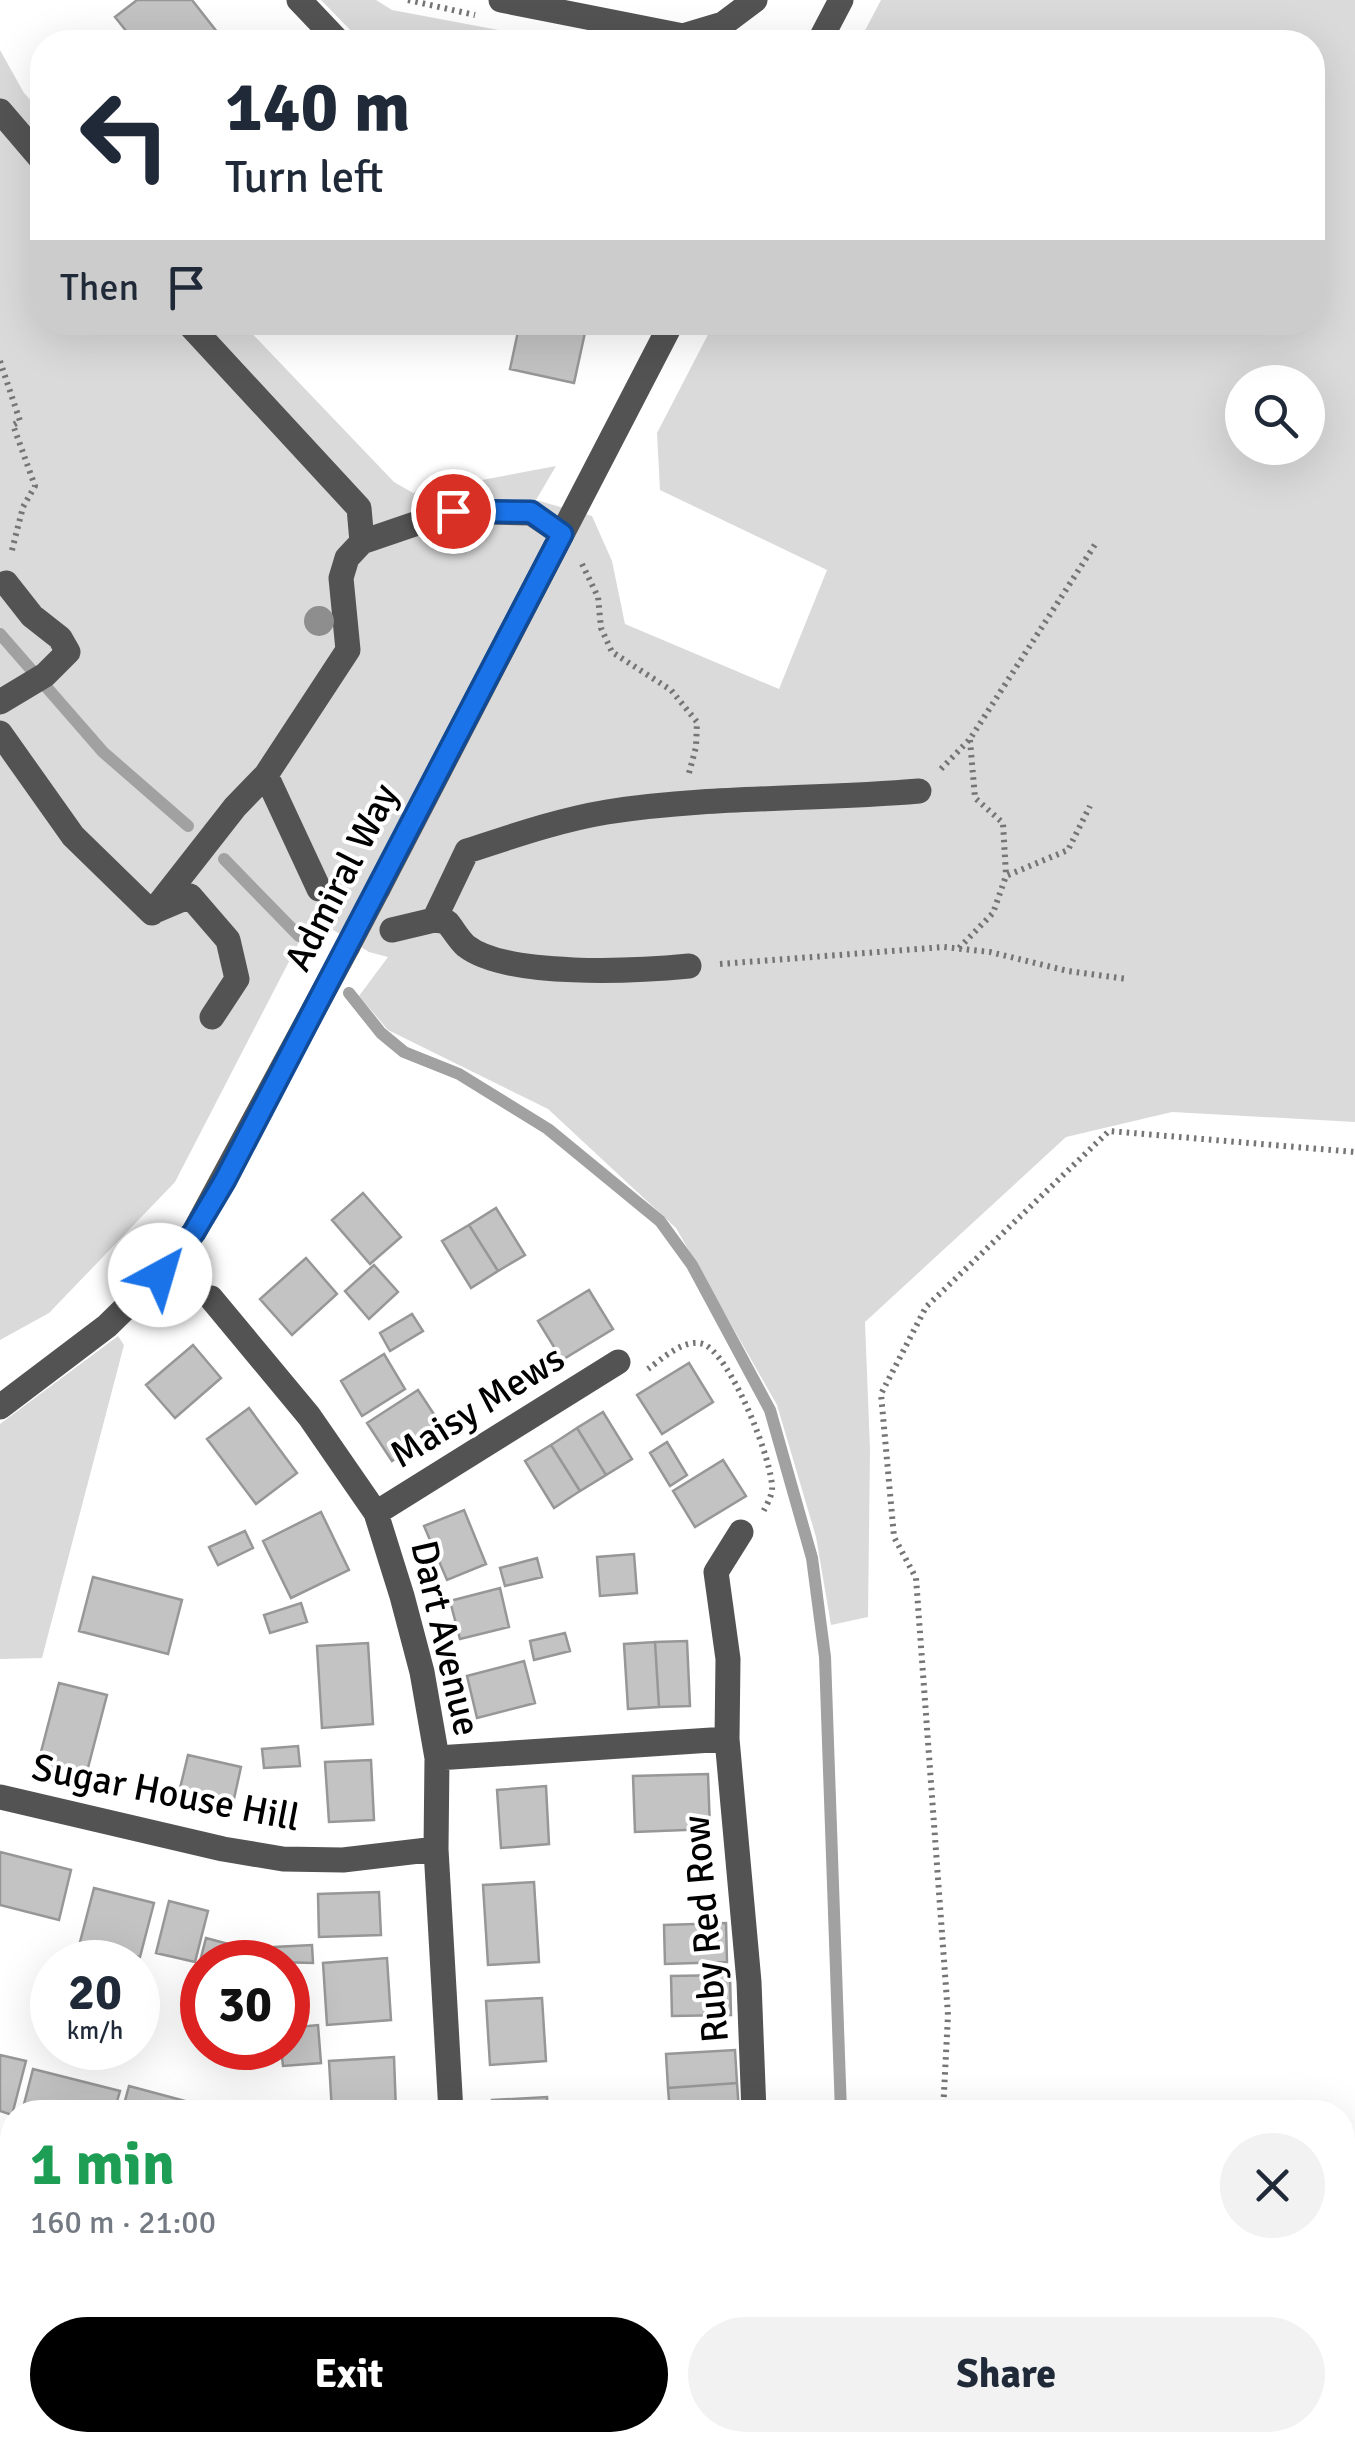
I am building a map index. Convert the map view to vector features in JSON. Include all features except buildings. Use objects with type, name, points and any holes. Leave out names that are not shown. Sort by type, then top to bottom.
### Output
[{"type":"street","points":[[298,0],[327,30]]},
{"type":"street","points":[[501,0],[643,30]]},
{"type":"street","points":[[708,30],[755,0]]},
{"type":"street","points":[[826,30],[842,0]]},
{"type":"street","points":[[0,111],[30,146]]},
{"type":"street","points":[[199,335],[360,508],[362,542]]},
{"type":"street","name":"Admiral Way","points":[[0,1407],[108,1326],[160,1275],[194,1232],[378,889],[665,335]]},
{"type":"street","points":[[152,913],[266,775],[348,650],[341,578],[347,558],[362,542],[453,511],[531,512],[562,534]]},
{"type":"street","points":[[0,702],[45,676],[68,652],[60,638],[32,616],[6,583]]},
{"type":"street","points":[[0,733],[72,836],[152,913]]},
{"type":"street","points":[[266,775],[319,889]]},
{"type":"street","points":[[434,920],[467,851],[551,824],[607,812],[668,806],[919,791]]},
{"type":"street","points":[[152,913],[190,896],[228,940],[238,979],[212,1017]]},
{"type":"street","points":[[392,930],[434,920],[446,922],[466,946],[512,966],[645,970],[689,966]]},
{"type":"street","name":"Dart Avenue","points":[[211,1298],[309,1416],[376,1514],[422,1672],[437,1758],[436,1849],[450,2100]]},
{"type":"street","name":"Maisy Mews","points":[[376,1514],[618,1362]]},
{"type":"street","name":"Ruby Red Row","points":[[740,1532],[716,1572],[728,1659],[727,1739],[749,1982],[754,2100]]},
{"type":"street","points":[[437,1758],[727,1739]]},
{"type":"street","name":"Sugar House Hill","points":[[0,1797],[283,1860],[343,1860],[436,1849]]},
{"type":"path","points":[[0,361],[20,421],[13,425],[35,486],[23,506],[6,583]]},
{"type":"path","points":[[562,534],[598,598],[600,628],[612,652],[671,690],[697,722],[690,772],[668,806]]},
{"type":"path","points":[[919,791],[970,739],[1096,542]]},
{"type":"path","points":[[958,949],[993,913],[1006,876],[1003,824],[975,798],[970,739]]},
{"type":"path","points":[[1006,876],[1068,850],[1090,806]]},
{"type":"path","points":[[689,966],[944,947],[990,952],[1068,972],[1127,979]]},
{"type":"path","points":[[944,2100],[948,2014],[916,1578],[894,1537],[881,1394],[926,1307],[1109,1132],[1355,1152]]},
{"type":"path","points":[[618,1362],[645,1371],[687,1344],[702,1344],[715,1352],[752,1418],[772,1489],[766,1510],[740,1532]]},
{"type":"shaded area","points":[[321,0],[376,0],[392,10],[498,30],[350,30]]},
{"type":"shaded area","points":[[881,0],[1355,0],[1355,1122],[1172,1112],[1066,1137],[865,1322],[870,1449],[868,1617],[831,1625],[816,1537],[777,1405],[676,1228],[548,1109],[388,1030],[359,996],[388,957],[369,952],[312,917],[175,1182],[49,1313],[0,1340],[0,50],[30,99],[30,335],[253,335],[394,482],[413,493],[556,466],[536,500],[592,516],[612,561],[625,624],[779,689],[827,570],[660,490],[657,433],[708,335],[1325,335],[1325,30],[865,30]]},
{"type":"shaded area","points":[[118,1336],[124,1345],[42,1658],[0,1659],[0,1424]]},
{"type":"waterway","points":[[0,634],[103,752],[188,826]]},
{"type":"waterway","points":[[224,859],[299,936]]},
{"type":"waterway","points":[[349,993],[381,1033],[404,1052],[459,1074],[548,1129],[660,1221],[692,1265],[770,1410],[812,1558],[825,1657],[841,2100]]},
{"type":"tunnel","points":[[319,889],[392,930]]},
{"type":"route","points":[[160,1275],[194,1232],[225,1180],[562,534],[531,512],[453,511]]}]
